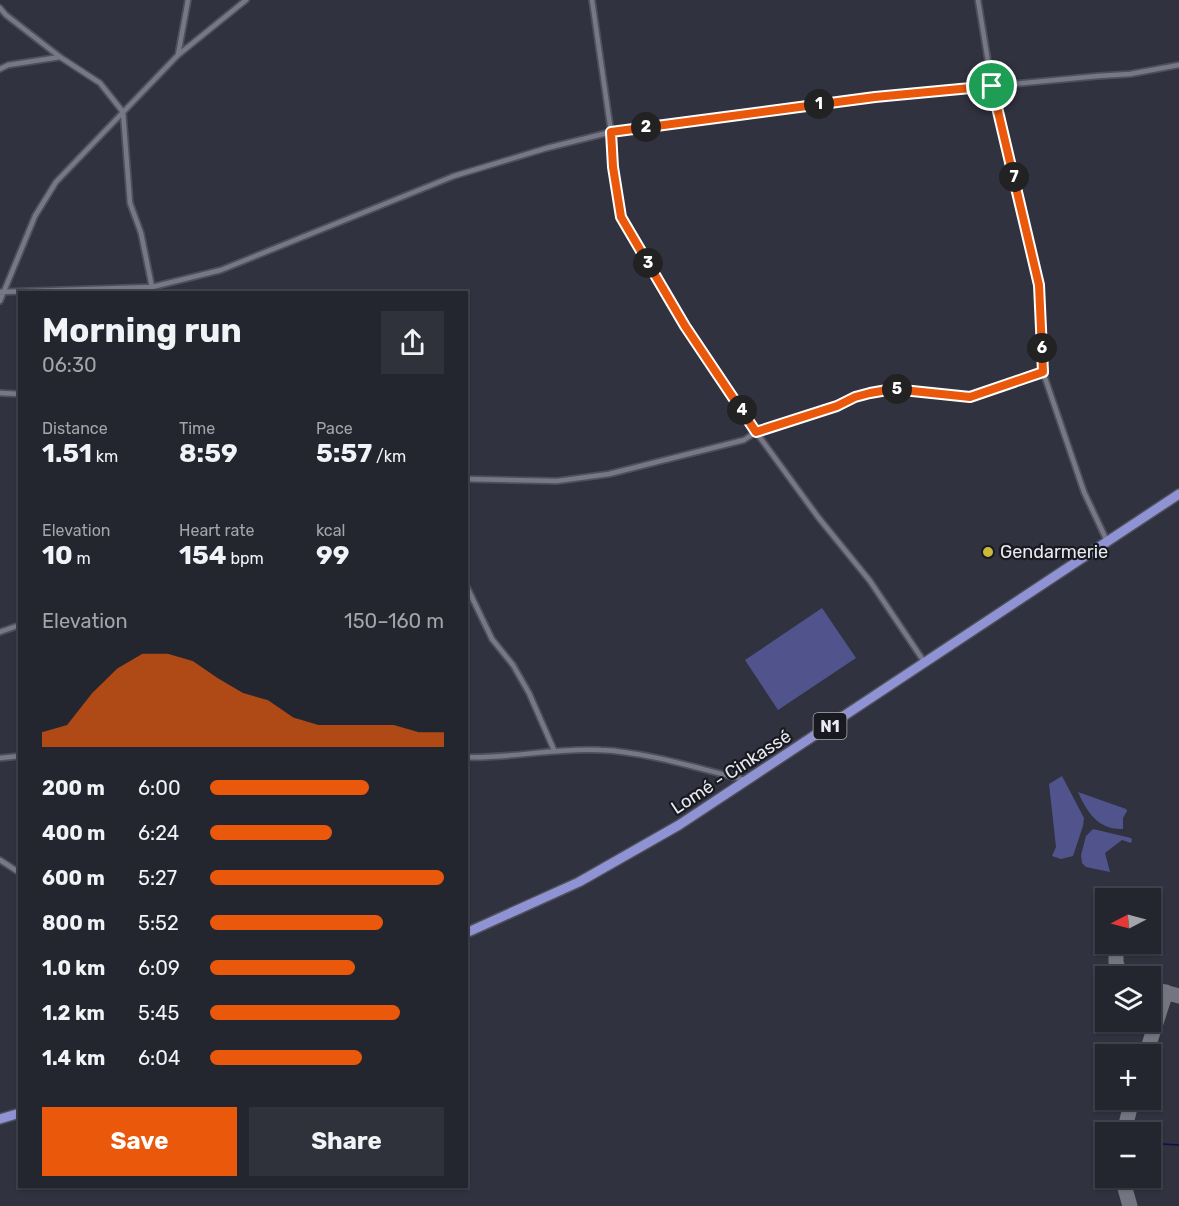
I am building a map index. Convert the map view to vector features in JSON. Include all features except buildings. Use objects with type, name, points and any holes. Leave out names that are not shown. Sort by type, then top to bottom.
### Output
[{"type":"highway","name":"Lomé - Cinkassé","points":[[468,932],[579,882],[680,825],[1179,494]]},
{"type":"highway","points":[[0,1119],[18,1114]]},
{"type":"street","points":[[178,56],[188,0]]},
{"type":"street","points":[[0,301],[35,216],[56,182],[178,56],[246,0]]},
{"type":"street","points":[[592,0],[621,217],[685,326],[756,432],[818,517],[870,581],[925,663]]},
{"type":"street","points":[[978,0],[992,86],[1039,285],[1043,372],[1084,492],[1107,541]]},
{"type":"street","points":[[0,8],[60,57],[100,83],[123,112],[130,203],[141,233],[152,290]]},
{"type":"street","points":[[0,69],[8,65],[60,57]]},
{"type":"street","points":[[77,291],[152,290],[221,270],[454,176],[611,132],[875,97],[1130,74],[1179,64]]},
{"type":"street","points":[[2,292],[18,292]]},
{"type":"street","points":[[468,479],[557,481],[609,474],[744,440],[756,432],[870,393],[893,389],[970,397],[1043,372]]},
{"type":"street","points":[[0,393],[18,394]]},
{"type":"street","points":[[468,589],[492,639],[513,665],[529,693],[555,750]]},
{"type":"street","points":[[0,632],[18,626]]},
{"type":"street","points":[[468,757],[555,750],[626,752],[748,780]]},
{"type":"street","points":[[0,758],[18,756]]},
{"type":"street","points":[[0,860],[18,872]]},
{"type":"shaded area","points":[[822,608],[856,658],[778,710],[745,660]]},
{"type":"shaded area","points":[[1062,776],[1084,818],[1073,856],[1061,859],[1052,856],[1056,847],[1049,784]]},
{"type":"shaded area","points":[[1078,792],[1126,809],[1123,829],[1114,829],[1100,823],[1085,806]]},
{"type":"shaded area","points":[[1093,829],[1132,840],[1131,843],[1122,840],[1105,853],[1110,872],[1086,867],[1082,863],[1081,855],[1086,836]]},
{"type":"waterway","points":[[1163,1144],[1179,1145]]},
{"type":"taxiway","points":[[1116,954],[1117,966]]},
{"type":"taxiway","points":[[1161,991],[1179,996]]},
{"type":"taxiway","points":[[1149,1044],[1166,992]]},
{"type":"taxiway","points":[[1126,1122],[1130,1110]]},
{"type":"taxiway","points":[[1125,1188],[1130,1206]]},
{"type":"place","name":"Gendarmerie","points":[[988,552]]},
{"type":"route","points":[[992,86],[1039,285],[1043,372],[970,397],[893,389],[870,393],[756,432],[685,326],[621,217],[613,167],[611,132],[875,97],[992,86]]}]
